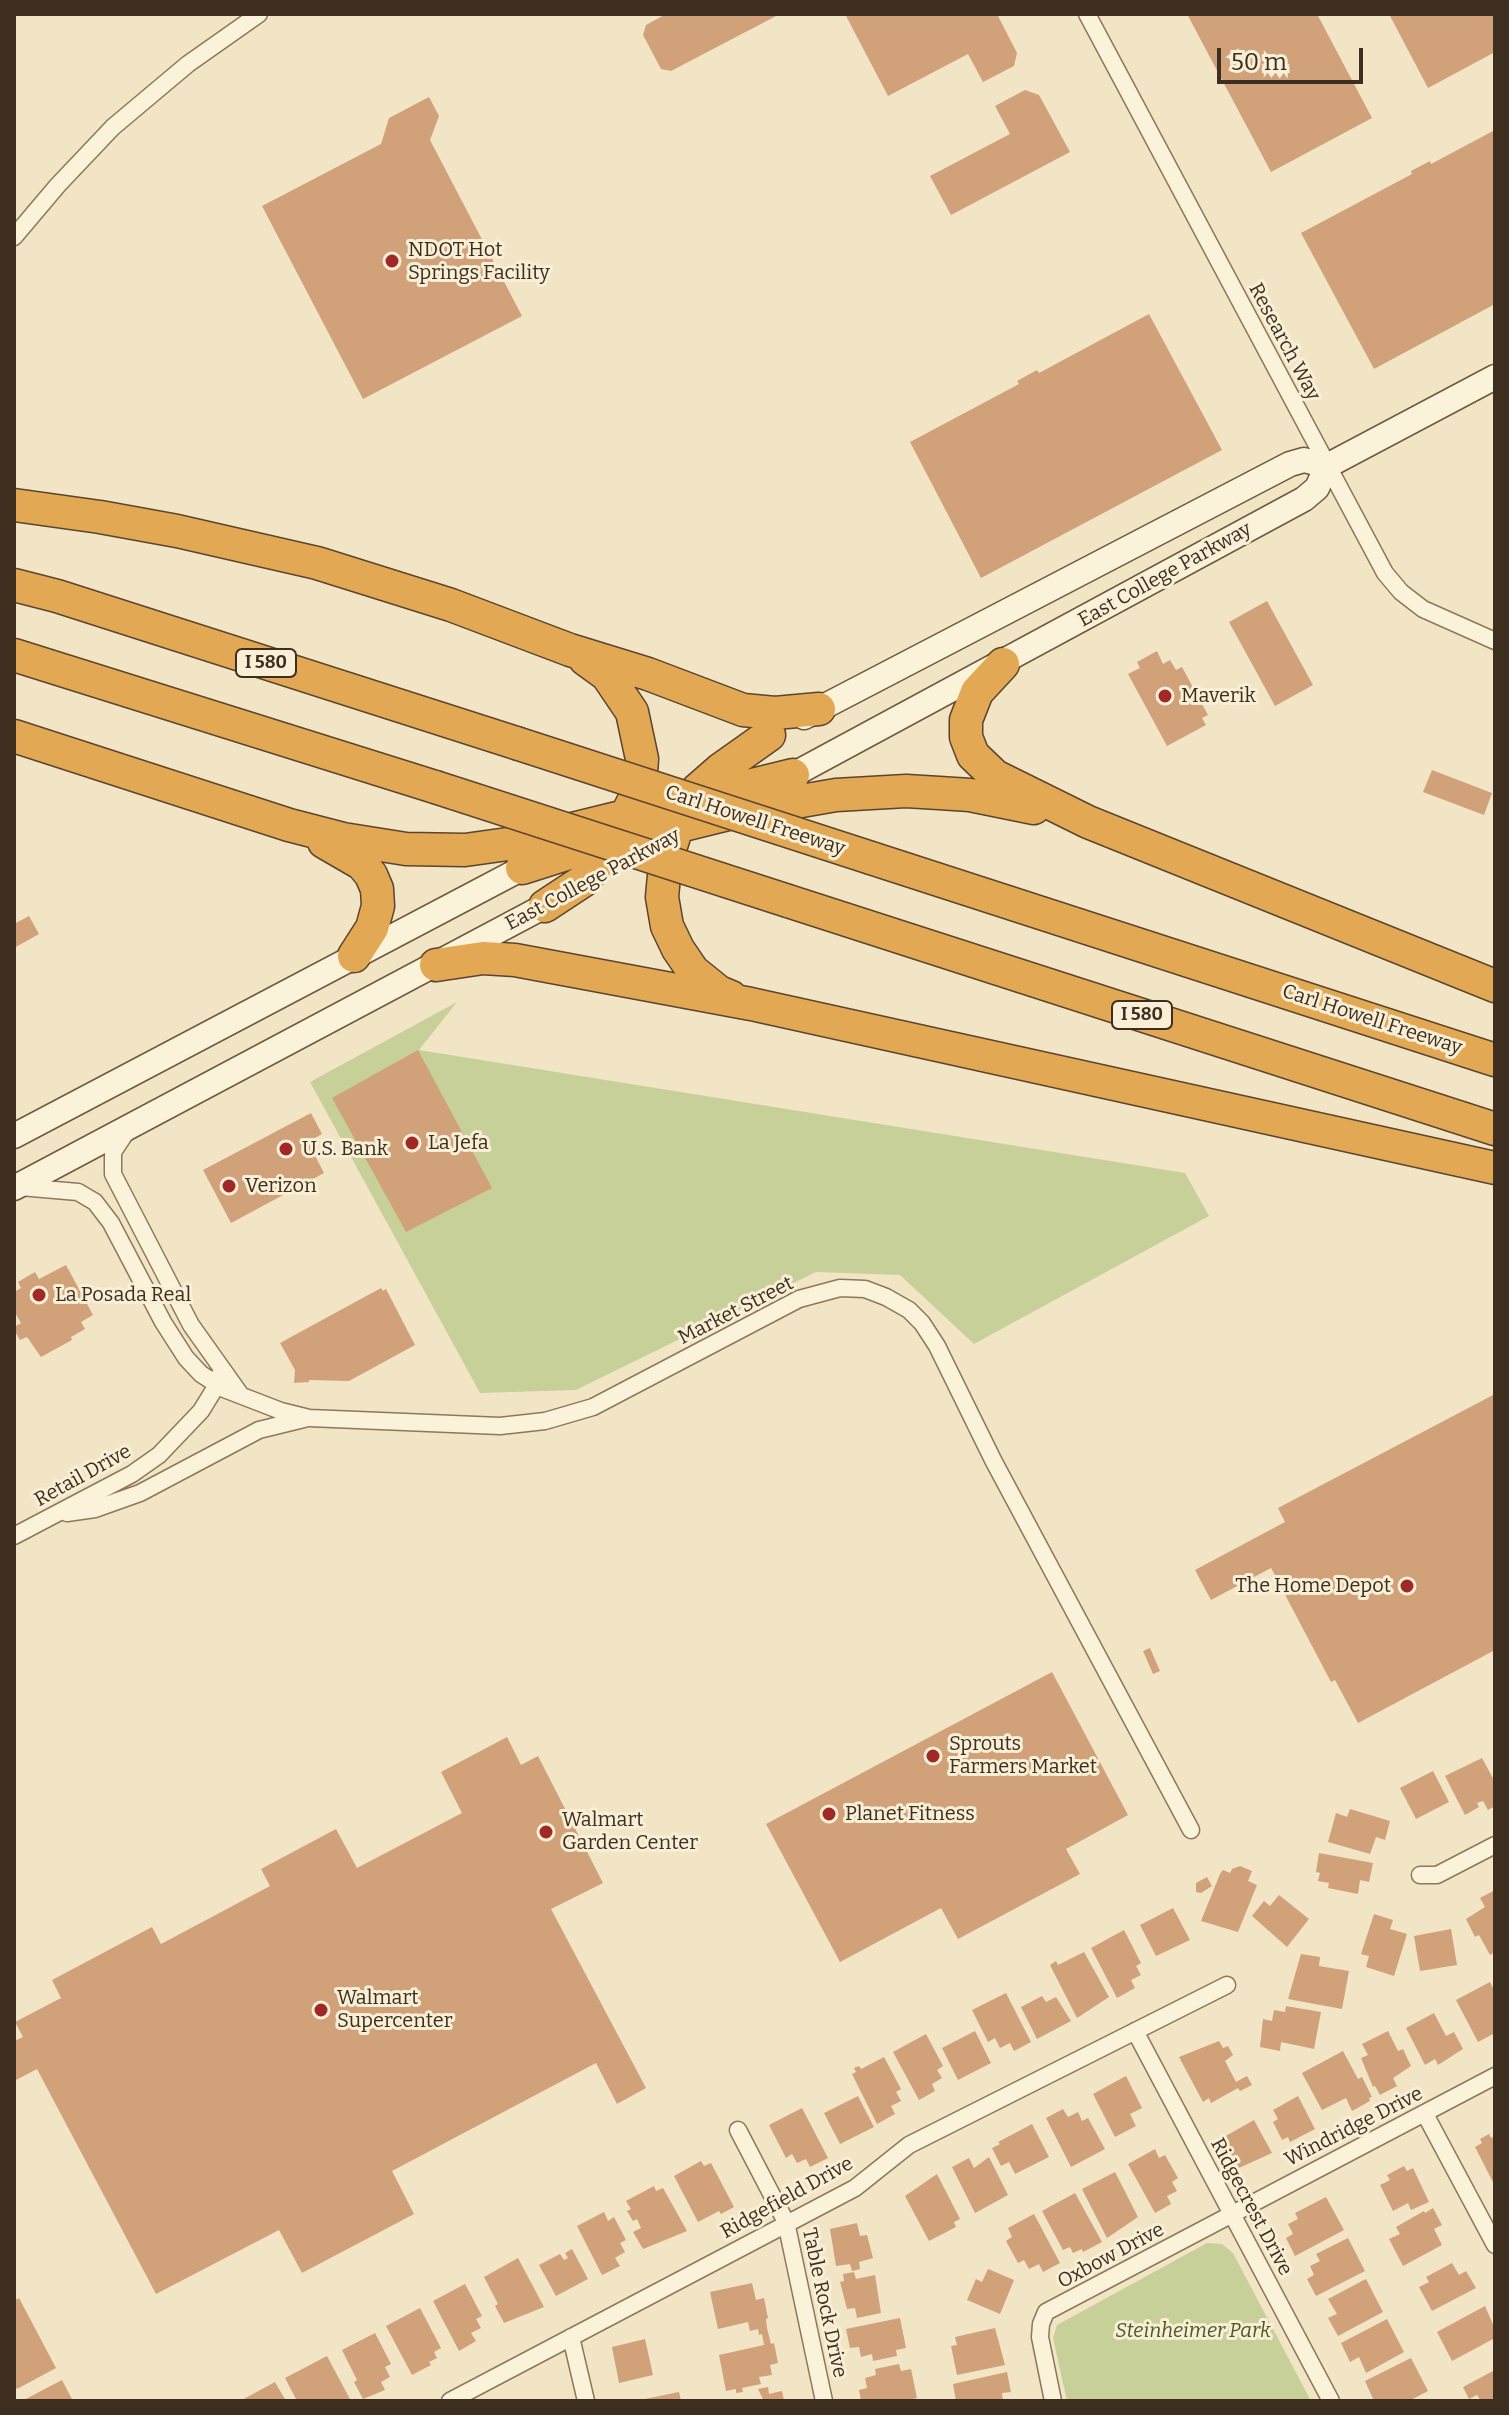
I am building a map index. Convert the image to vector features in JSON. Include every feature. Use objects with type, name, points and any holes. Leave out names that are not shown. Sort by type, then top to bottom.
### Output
[{"type":"highway","points":[[14,505],[177,531],[317,563],[451,605],[743,710],[775,713],[819,709]]},
{"type":"highway","name":"Carl Howell Freeway","points":[[14,585],[57,596],[516,743],[1495,1060]]},
{"type":"highway","points":[[545,906],[583,881],[606,856],[640,788],[642,759],[632,712],[607,675],[570,650]]},
{"type":"highway","name":"I 580","points":[[14,655],[435,787],[1495,1129]]},
{"type":"highway","points":[[1003,664],[983,683],[970,705],[966,731],[973,755],[1001,779],[1088,822],[1495,986]]},
{"type":"highway","points":[[751,1004],[719,992],[693,971],[667,926],[662,897],[665,865],[687,821],[697,790],[769,735]]},
{"type":"highway","points":[[14,736],[289,825],[343,839],[406,849],[465,850],[687,821],[825,796],[906,791],[985,798],[1088,822]]},
{"type":"highway","points":[[687,821],[793,775]]},
{"type":"highway","points":[[289,825],[356,860],[373,879],[378,896],[376,917],[370,933],[354,956]]},
{"type":"highway","points":[[522,868],[619,829]]},
{"type":"highway","points":[[436,965],[471,959],[515,960],[751,1004],[1495,1168]]},
{"type":"main road","name":"East College Parkway","points":[[793,775],[1304,499],[1317,488],[1327,466],[1495,377]]},
{"type":"main road","name":"East College Parkway","points":[[619,829],[769,735],[1290,464],[1304,460],[1327,466]]},
{"type":"main road","name":"East College Parkway","points":[[15,1188],[545,906],[687,821]]},
{"type":"main road","points":[[14,1136],[522,868]]},
{"type":"street","points":[[14,237],[113,127],[188,64],[259,14]]},
{"type":"street","name":"Research Way","points":[[1087,14],[1380,565],[1401,592],[1434,615],[1495,641]]},
{"type":"street","points":[[130,1127],[113,1152],[113,1174],[185,1314],[240,1394]]},
{"type":"street","name":"Market Street","points":[[15,1188],[78,1192],[95,1202],[111,1223],[163,1322],[201,1374],[217,1385],[281,1411],[309,1418],[500,1426],[545,1421],[593,1407],[799,1299],[840,1288],[865,1289],[886,1297],[909,1310],[937,1346],[993,1460],[1191,1830]]},
{"type":"street","name":"Retail Drive","points":[[14,1536],[132,1474],[159,1455],[194,1420],[217,1385],[221,1368]]},
{"type":"street","points":[[54,1515],[95,1509],[140,1493],[259,1430],[309,1418]]},
{"type":"street","points":[[1420,1875],[1437,1875],[1495,1845]]},
{"type":"street","name":"Ridgefield Drive","points":[[450,2401],[855,2188],[909,2145],[1227,1985]]},
{"type":"street","name":"Ridgecrest Drive","points":[[1135,2031],[1331,2401]]},
{"type":"street","name":"Windridge Drive","points":[[1232,2214],[1495,2076]]},
{"type":"street","points":[[1425,2114],[1495,2245]]},
{"type":"street","name":"Table Rock Drive","points":[[738,2130],[786,2222],[824,2401]]},
{"type":"street","name":"Oxbow Drive","points":[[1053,2401],[1040,2337],[1046,2312],[1232,2214]]},
{"type":"street","points":[[571,2337],[586,2401]]},
{"type":"green space","points":[[457,1002],[419,1050],[1185,1173],[1209,1216],[974,1344],[900,1275],[816,1272],[576,1390],[480,1393],[310,1082]]},
{"type":"green space","name":"Steinheimer Park","points":[[1207,2243],[1222,2244],[1233,2253],[1311,2401],[1067,2401],[1053,2338],[1057,2325]]},
{"type":"building","points":[[666,14],[780,14],[671,71],[661,69],[643,35],[646,25]]},
{"type":"building","points":[[845,14],[997,14],[1017,53],[1014,66],[983,82],[968,54],[888,96]]},
{"type":"building","points":[[1187,14],[1317,14],[1372,118],[1271,172]]},
{"type":"building","points":[[1389,14],[1495,14],[1495,52],[1428,88]]},
{"type":"building","points":[[1025,90],[1039,95],[1070,152],[951,215],[930,176],[1010,134],[995,106]]},
{"type":"building","name":"NDOT Hot Springs Facility","points":[[429,97],[439,116],[430,140],[522,316],[363,399],[262,206],[381,144],[389,118]]},
{"type":"building","points":[[1495,130],[1495,304],[1374,369],[1301,233],[1412,174],[1411,171],[1430,161],[1431,164]]},
{"type":"building","points":[[1149,314],[1222,450],[981,578],[910,442],[1019,384],[1017,381],[1037,370],[1039,373]]},
{"type":"building","name":"Maverik","points":[[1267,601],[1313,685],[1275,706],[1229,622]]},
{"type":"building","name":"Maverik","points":[[1157,651],[1163,664],[1170,660],[1176,670],[1182,667],[1208,715],[1202,718],[1206,725],[1167,746],[1128,674],[1140,668],[1137,662]]},
{"type":"building","points":[[1432,770],[1492,793],[1484,815],[1423,792]]},
{"type":"building","points":[[29,916],[39,934],[14,948],[14,924]]},
{"type":"building","name":"La Jefa","points":[[418,1050],[492,1188],[406,1232],[332,1098]]},
{"type":"building","points":[[311,1113],[322,1134],[308,1142],[324,1173],[231,1223],[203,1170]]},
{"type":"building","points":[[66,1265],[93,1315],[81,1322],[85,1329],[71,1337],[72,1340],[41,1357],[27,1337],[20,1340],[14,1330],[21,1323],[14,1311],[14,1292],[21,1288],[18,1282],[35,1272],[39,1279]]},
{"type":"building","points":[[381,1288],[383,1291],[386,1289],[415,1345],[349,1381],[309,1380],[294,1383],[295,1370],[280,1343]]},
{"type":"building","name":"The Home Depot","points":[[1495,1394],[1495,1650],[1358,1723],[1335,1680],[1331,1682],[1271,1568],[1211,1600],[1195,1570],[1285,1522],[1278,1508]]},
{"type":"building","points":[[1150,1648],[1160,1671],[1153,1674],[1143,1651]]},
{"type":"building","points":[[1052,1672],[1128,1815],[1066,1849],[1080,1874],[958,1939],[941,1908],[840,1962],[766,1824]]},
{"type":"building","name":"Walmart Supercenter","points":[[507,1737],[521,1765],[538,1756],[603,1883],[551,1909],[646,2088],[617,2104],[596,2063],[392,2171],[414,2214],[302,2273],[279,2230],[156,2294],[37,2069],[16,2080],[14,2077],[14,2041],[23,2037],[15,2022],[61,1998],[52,1980],[152,1927],[161,1944],[270,1886],[261,1869],[336,1829],[357,1868],[462,1813],[441,1772]]},
{"type":"building","points":[[1482,1758],[1495,1782],[1495,1806],[1488,1810],[1483,1801],[1465,1815],[1445,1776]]},
{"type":"building","points":[[1433,1771],[1449,1802],[1416,1819],[1400,1788]]},
{"type":"building","points":[[1350,1809],[1390,1821],[1385,1840],[1376,1837],[1370,1854],[1328,1842],[1336,1813],[1347,1817]]},
{"type":"building","points":[[1319,1853],[1373,1863],[1369,1882],[1360,1880],[1358,1894],[1328,1888],[1329,1883],[1318,1881]]},
{"type":"building","points":[[1240,1866],[1252,1871],[1248,1881],[1257,1885],[1238,1932],[1201,1921],[1220,1874],[1223,1870],[1230,1873]]},
{"type":"building","points":[[1207,1877],[1212,1886],[1201,1893],[1196,1892],[1196,1883]]},
{"type":"building","points":[[1495,1890],[1495,1952],[1490,1955],[1479,1935],[1475,1937],[1466,1919],[1485,1907],[1480,1898]]},
{"type":"building","points":[[1279,1895],[1309,1919],[1287,1947],[1252,1916],[1264,1901],[1270,1906]]},
{"type":"building","points":[[1173,1908],[1190,1940],[1156,1956],[1140,1925]]},
{"type":"building","points":[[1374,1914],[1393,1920],[1390,1929],[1407,1934],[1394,1976],[1366,1967],[1369,1956],[1361,1954]]},
{"type":"building","points":[[1451,1929],[1457,1965],[1420,1971],[1414,1936]]},
{"type":"building","points":[[1124,1930],[1141,1963],[1136,1966],[1141,1975],[1131,1980],[1135,1988],[1117,1998],[1091,1948]]},
{"type":"building","points":[[1084,1952],[1109,1997],[1077,2018],[1050,1965],[1056,1961],[1058,1965]]},
{"type":"building","points":[[1301,1954],[1320,1957],[1319,1966],[1349,1971],[1342,2009],[1288,1999]]},
{"type":"building","points":[[1490,1982],[1495,1992],[1495,2033],[1478,2042],[1456,2000]]},
{"type":"building","points":[[1006,1993],[1031,2042],[1014,2051],[1010,2043],[1000,2048],[995,2038],[988,2042],[972,2010]]},
{"type":"building","points":[[1042,1996],[1046,2002],[1056,1997],[1071,2021],[1037,2039],[1021,2007]]},
{"type":"building","points":[[1286,2006],[1321,2012],[1314,2049],[1281,2042],[1280,2051],[1260,2047],[1263,2019],[1272,2021],[1274,2010],[1285,2012]]},
{"type":"building","points":[[1434,2013],[1446,2036],[1454,2032],[1463,2049],[1438,2065],[1435,2059],[1425,2065],[1406,2028]]},
{"type":"building","points":[[975,2031],[991,2063],[958,2080],[942,2048]]},
{"type":"building","points":[[1388,2031],[1398,2051],[1403,2049],[1411,2066],[1393,2078],[1397,2086],[1380,2095],[1373,2087],[1361,2058],[1368,2055],[1362,2044]]},
{"type":"building","points":[[926,2034],[943,2066],[937,2070],[942,2078],[932,2084],[935,2091],[919,2100],[893,2052]]},
{"type":"building","points":[[1219,2041],[1223,2048],[1228,2046],[1233,2055],[1225,2061],[1236,2082],[1247,2076],[1252,2085],[1240,2091],[1238,2088],[1211,2103],[1209,2098],[1203,2102],[1179,2057]]},
{"type":"building","points":[[1343,2051],[1372,2097],[1352,2111],[1346,2098],[1322,2110],[1302,2073]]},
{"type":"building","points":[[884,2057],[901,2089],[896,2092],[901,2101],[891,2106],[895,2114],[877,2124],[852,2074],[856,2072],[854,2068],[859,2066],[861,2069]]},
{"type":"building","points":[[1126,2076],[1142,2108],[1130,2114],[1136,2126],[1115,2137],[1093,2094]]},
{"type":"building","points":[[858,2096],[874,2127],[840,2144],[824,2113]]},
{"type":"building","points":[[1298,2096],[1315,2129],[1290,2142],[1288,2137],[1282,2140],[1273,2122],[1278,2119],[1273,2110]]},
{"type":"building","points":[[802,2108],[828,2158],[810,2167],[806,2159],[797,2163],[792,2154],[786,2158],[769,2125]]},
{"type":"building","points":[[1063,2109],[1068,2117],[1078,2112],[1082,2121],[1088,2118],[1105,2149],[1071,2167],[1046,2118]]},
{"type":"building","points":[[1254,2120],[1272,2153],[1239,2168],[1222,2138]]},
{"type":"building","points":[[1032,2124],[1049,2157],[1015,2174],[1009,2162],[1001,2166],[992,2148]]},
{"type":"building","points":[[1489,2134],[1491,2138],[1495,2136],[1495,2186],[1475,2147],[1482,2143],[1480,2139]]},
{"type":"building","points":[[1155,2149],[1159,2158],[1165,2155],[1178,2178],[1172,2182],[1177,2191],[1167,2196],[1171,2204],[1155,2213],[1128,2164]]},
{"type":"building","points":[[989,2157],[1008,2195],[975,2213],[952,2167],[969,2158],[974,2168]]},
{"type":"building","points":[[701,2161],[704,2166],[711,2163],[734,2207],[698,2222],[674,2176]]},
{"type":"building","points":[[1404,2166],[1407,2171],[1413,2168],[1429,2202],[1411,2210],[1408,2203],[1393,2211],[1380,2185],[1390,2180],[1387,2175]]},
{"type":"building","points":[[1115,2172],[1138,2217],[1107,2238],[1082,2189]]},
{"type":"building","points":[[937,2174],[960,2219],[954,2222],[956,2227],[929,2241],[905,2196]]},
{"type":"building","points":[[654,2186],[656,2191],[663,2188],[687,2231],[643,2249],[633,2232],[641,2228],[637,2219],[633,2221],[627,2211],[631,2209],[626,2201]]},
{"type":"building","points":[[1075,2193],[1102,2242],[1083,2252],[1082,2249],[1073,2253],[1070,2247],[1063,2250],[1042,2211]]},
{"type":"building","points":[[1326,2197],[1344,2230],[1295,2256],[1286,2238],[1293,2234],[1288,2224],[1298,2219],[1295,2213]]},
{"type":"building","points":[[1433,2208],[1442,2225],[1434,2229],[1442,2245],[1403,2266],[1389,2239],[1400,2234],[1396,2227]]},
{"type":"building","points":[[604,2212],[608,2221],[614,2217],[626,2240],[620,2243],[625,2252],[615,2258],[620,2266],[602,2275],[577,2226]]},
{"type":"building","points":[[1034,2214],[1060,2263],[1043,2272],[1039,2264],[1029,2269],[1024,2260],[1018,2263],[1006,2241],[1012,2237],[1008,2228]]},
{"type":"building","points":[[857,2223],[860,2236],[867,2235],[873,2258],[859,2262],[860,2269],[852,2271],[850,2264],[836,2266],[830,2229]]},
{"type":"building","points":[[1348,2238],[1365,2271],[1316,2296],[1307,2279],[1314,2275],[1310,2266],[1320,2261],[1316,2254]]},
{"type":"building","points":[[572,2249],[588,2279],[556,2296],[539,2265],[560,2254],[564,2260],[568,2258],[565,2253]]},
{"type":"building","points":[[518,2258],[544,2307],[504,2323],[484,2277]]},
{"type":"building","points":[[1452,2263],[1459,2275],[1466,2271],[1476,2288],[1432,2311],[1419,2287],[1429,2282],[1426,2277]]},
{"type":"building","points":[[988,2269],[1014,2280],[1000,2314],[967,2300],[976,2279],[982,2282]]},
{"type":"building","points":[[854,2272],[856,2279],[875,2275],[881,2313],[857,2318],[855,2308],[847,2309],[840,2282],[844,2281],[843,2274]]},
{"type":"building","points":[[1366,2279],[1383,2312],[1338,2336],[1328,2318],[1337,2314],[1328,2299]]},
{"type":"building","points":[[752,2283],[756,2300],[764,2298],[767,2328],[778,2363],[770,2365],[772,2375],[759,2377],[761,2384],[742,2388],[743,2392],[736,2393],[736,2389],[726,2391],[719,2355],[764,2345],[762,2334],[759,2335],[758,2329],[750,2331],[748,2322],[718,2329],[710,2292]]},
{"type":"building","points":[[465,2284],[482,2316],[476,2319],[481,2328],[471,2333],[476,2341],[459,2351],[433,2301]]},
{"type":"building","points":[[19,2298],[56,2368],[17,2389],[14,2384],[14,2301]]},
{"type":"building","points":[[1485,2306],[1495,2329],[1495,2338],[1452,2361],[1437,2332]]},
{"type":"building","points":[[420,2308],[441,2348],[434,2352],[437,2358],[429,2362],[431,2365],[412,2375],[386,2326]]},
{"type":"building","points":[[900,2318],[906,2348],[896,2350],[897,2356],[873,2361],[872,2354],[861,2357],[859,2347],[850,2348],[846,2329]]},
{"type":"building","points":[[1387,2319],[1404,2352],[1366,2373],[1359,2357],[1350,2362],[1341,2343]]},
{"type":"building","points":[[995,2328],[1005,2365],[957,2375],[951,2346],[957,2345],[955,2337]]},
{"type":"building","points":[[375,2333],[391,2364],[385,2367],[390,2377],[381,2382],[385,2390],[363,2399],[342,2350]]},
{"type":"building","points":[[645,2339],[653,2375],[619,2383],[612,2347]]},
{"type":"building","points":[[327,2356],[351,2401],[297,2401],[285,2378]]},
{"type":"building","points":[[1411,2358],[1428,2391],[1409,2401],[1374,2401],[1365,2381]]},
{"type":"building","points":[[899,2364],[901,2371],[911,2369],[917,2398],[861,2401],[859,2390],[867,2388],[865,2378],[876,2375],[875,2369]]},
{"type":"building","points":[[1495,2370],[1495,2401],[1481,2401],[1477,2395],[1469,2399],[1463,2387]]},
{"type":"building","points":[[1007,2372],[1011,2392],[1002,2393],[1003,2401],[956,2401],[953,2384]]},
{"type":"building","points":[[62,2380],[73,2401],[22,2401]]},
{"type":"building","points":[[275,2382],[286,2401],[240,2401]]},
{"type":"building","points":[[768,2387],[769,2394],[782,2391],[784,2401],[764,2401],[758,2389]]},
{"type":"building","points":[[679,2392],[681,2401],[640,2401],[640,2400]]},
{"type":"place","name":"NDOT Hot Springs Facility","points":[[392,261]]},
{"type":"place","name":"Maverik","points":[[1165,696]]},
{"type":"place","name":"La Jefa","points":[[412,1143]]},
{"type":"place","name":"U.S. Bank","points":[[286,1149]]},
{"type":"place","name":"Verizon","points":[[229,1186]]},
{"type":"place","name":"La Posada Real","points":[[39,1295]]},
{"type":"place","name":"The Home Depot","points":[[1407,1586]]},
{"type":"place","name":"Sprouts Farmers Market","points":[[933,1756]]},
{"type":"place","name":"Planet Fitness","points":[[829,1814]]},
{"type":"place","name":"Walmart Garden Center","points":[[546,1832]]},
{"type":"place","name":"Walmart Supercenter","points":[[321,2010]]}]
